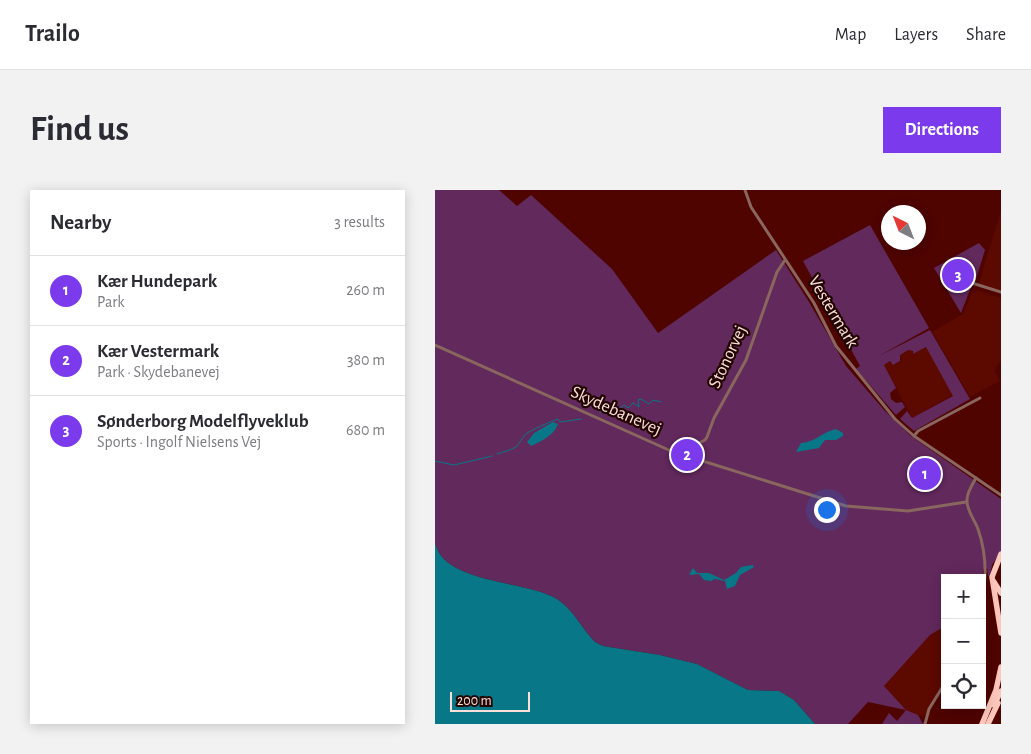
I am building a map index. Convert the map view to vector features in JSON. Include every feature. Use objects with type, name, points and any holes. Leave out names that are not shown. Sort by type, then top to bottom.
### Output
[{"type":"highway","points":[[1001,554],[993,572],[993,586],[1001,633]]},
{"type":"highway","points":[[993,572],[994,583],[1001,593]]},
{"type":"highway","points":[[985,724],[1001,667]]},
{"type":"highway","points":[[985,724],[1001,691]]},
{"type":"highway","points":[[985,724],[1001,699]]},
{"type":"street","name":"Vestermark","points":[[745,190],[751,207],[814,303],[844,358],[895,419],[914,436],[1001,495]]},
{"type":"street","name":"Stonorvej","points":[[684,455],[689,448],[705,440],[707,437],[714,418],[746,360],[777,272],[785,260]]},
{"type":"street","points":[[972,283],[1001,292]]},
{"type":"street","name":"Skydebanevej","points":[[435,345],[684,455],[829,501],[861,509],[908,511],[966,502]]},
{"type":"street","points":[[914,436],[980,398]]},
{"type":"street","points":[[976,478],[968,492],[966,502],[977,528],[984,552],[986,574]]},
{"type":"street","points":[[925,724],[929,709],[941,690]]},
{"type":"shaded area","points":[[435,190],[499,190],[517,206],[531,195],[612,269],[658,333],[776,250],[846,366],[885,411],[911,436],[1001,499],[1001,551],[992,565],[990,576],[988,576],[987,568],[983,570],[983,574],[941,574],[941,628],[930,635],[884,686],[906,710],[868,702],[848,724],[815,724],[794,700],[779,691],[748,690],[697,664],[660,655],[603,646],[590,637],[568,608],[557,599],[526,588],[487,579],[453,566],[441,556],[435,542]]},
{"type":"shaded area","points":[[1001,210],[1001,294],[978,287]]},
{"type":"shaded area","points":[[870,225],[881,244],[881,250],[884,250],[929,328],[879,356],[930,330],[970,399],[914,431],[900,419],[907,411],[912,418],[953,396],[926,347],[913,354],[913,351],[908,350],[900,355],[900,361],[893,365],[890,361],[884,365],[896,388],[890,393],[891,399],[896,403],[902,402],[905,407],[896,415],[856,369],[860,366],[803,261]]},
{"type":"shaded area","points":[[979,243],[985,250],[975,282],[973,282],[961,313],[934,268]]},
{"type":"shaded area","points":[[973,289],[1001,298],[1001,361],[994,370],[1000,381],[970,397],[932,332],[963,314]]},
{"type":"shaded area","points":[[927,347],[953,395],[912,418],[884,365],[891,361],[894,365],[902,360],[899,354],[910,348],[913,354]]},
{"type":"shaded area","points":[[941,628],[941,688],[925,716],[906,710],[884,686],[930,635]]},
{"type":"shaded area","points":[[906,710],[918,715],[923,724],[882,724],[889,713],[897,721]]},
{"type":"water","points":[[553,422],[558,424],[547,437],[531,446],[527,442],[534,433]]},
{"type":"water","points":[[836,429],[843,433],[843,436],[836,440],[825,440],[819,448],[796,452],[801,443],[811,441]]},
{"type":"water","points":[[435,542],[441,556],[453,566],[487,579],[526,588],[557,599],[568,608],[590,637],[603,646],[660,655],[697,664],[748,690],[779,691],[794,700],[815,724],[435,724]]},
{"type":"water","points":[[753,565],[754,567],[740,575],[735,586],[727,589],[725,581],[715,579],[711,581],[704,580],[699,574],[689,575],[693,568],[697,573],[709,573],[724,580],[736,573],[741,567]]},
{"type":"waterway","points":[[600,413],[604,408],[612,410],[614,405],[619,409],[624,405],[628,408],[633,403],[639,407],[638,400],[641,399],[649,404],[653,400],[661,402]]},
{"type":"waterway","points":[[497,454],[516,447],[526,434],[552,421],[558,419],[560,422],[581,419]]},
{"type":"waterway","points":[[435,461],[454,465],[492,456]]},
{"type":"place","name":"Sønderborg Modelflyveklub","points":[[958,275]]},
{"type":"place","name":"Kær Vestermark","points":[[687,455]]},
{"type":"place","name":"Kær Hundepark","points":[[925,474]]}]
